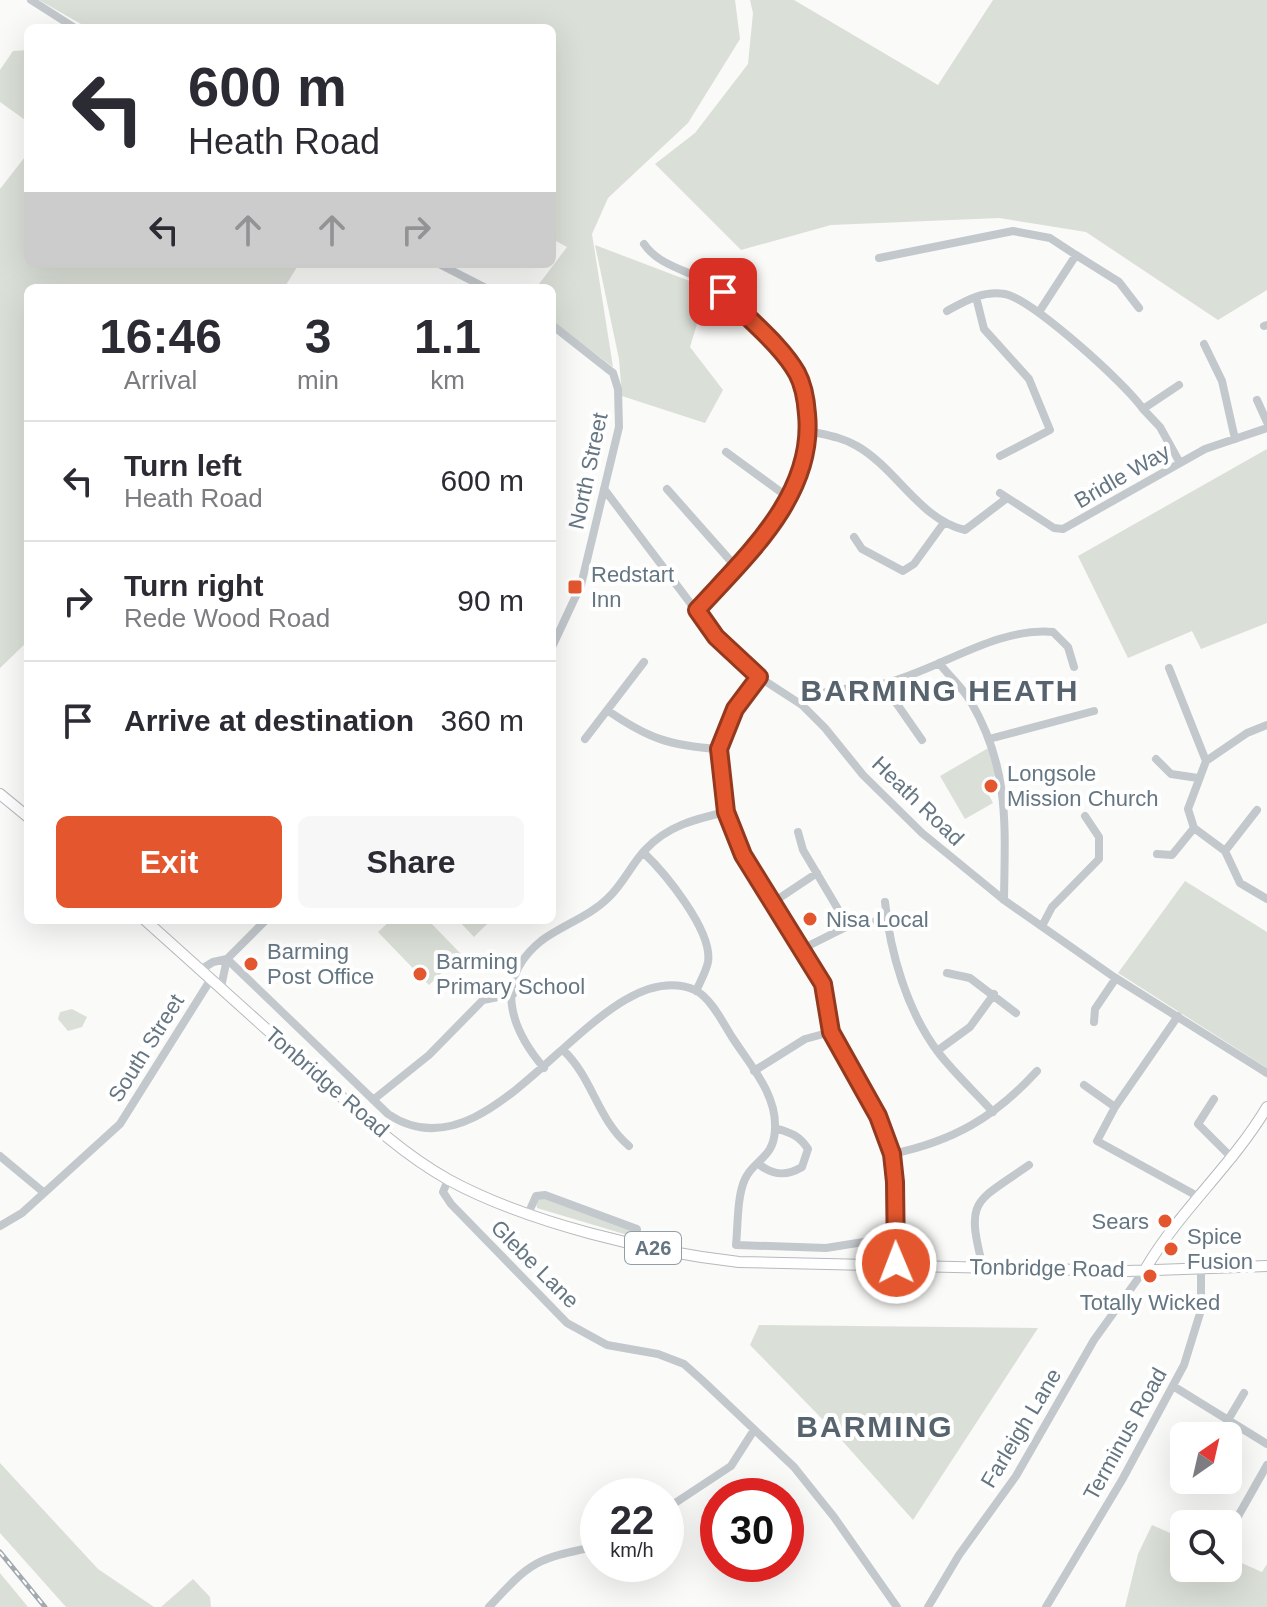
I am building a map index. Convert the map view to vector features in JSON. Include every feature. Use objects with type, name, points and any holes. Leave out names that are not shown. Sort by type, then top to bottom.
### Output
[{"type":"main road","points":[[0,794],[24,814]]},
{"type":"main road","name":"Tonbridge Road","points":[[149,924],[370,1122],[448,1180],[529,1212],[636,1245],[739,1262],[983,1267],[1267,1266]]},
{"type":"main road","points":[[1146,1268],[1168,1231],[1233,1159],[1267,1107]]},
{"type":"street","points":[[31,0],[69,24]]},
{"type":"street","points":[[879,258],[1013,231],[1050,238],[1119,282],[1139,308]]},
{"type":"street","points":[[644,244],[652,256],[723,292],[788,359],[805,395],[809,431],[802,466],[789,498],[736,567],[697,610]]},
{"type":"street","points":[[1039,312],[1076,255]]},
{"type":"street","points":[[447,268],[478,284]]},
{"type":"street","points":[[947,311],[976,297],[1005,294],[1039,312],[1160,427],[1180,463]]},
{"type":"street","points":[[976,297],[984,329],[1037,390],[1050,430],[1000,456]]},
{"type":"street","name":"North Street","points":[[556,328],[597,357],[613,373],[618,389],[619,427],[581,585],[556,638]]},
{"type":"street","points":[[1204,344],[1222,381],[1235,439]]},
{"type":"street","points":[[1143,409],[1179,385]]},
{"type":"street","points":[[1257,400],[1267,425]]},
{"type":"street","name":"Bridle Way","points":[[943,524],[965,530],[1003,495],[1054,528],[1063,529],[1180,463],[1267,425]]},
{"type":"street","points":[[809,431],[840,437],[859,447],[943,524],[914,564],[903,571],[862,549],[854,537]]},
{"type":"street","points":[[726,452],[789,498]]},
{"type":"street","name":"Heath Road","points":[[604,489],[716,637],[759,677],[802,705],[892,806],[1004,900],[1116,978],[1267,1073]]},
{"type":"street","points":[[667,489],[736,567]]},
{"type":"street","points":[[802,705],[823,691],[883,684],[1026,630],[1053,632],[1068,647],[1074,667]]},
{"type":"street","points":[[584,741],[644,662]]},
{"type":"street","points":[[939,663],[969,699],[989,739],[1004,789],[1004,900]]},
{"type":"street","points":[[1169,668],[1206,761]]},
{"type":"street","points":[[759,677],[730,718],[719,749],[726,812],[743,855],[823,984],[831,1032],[878,1116],[892,1154],[896,1263]]},
{"type":"street","points":[[883,684],[922,740]]},
{"type":"street","points":[[607,710],[650,738],[684,747],[719,749]]},
{"type":"street","points":[[989,739],[1094,711]]},
{"type":"street","points":[[1267,725],[1247,733],[1206,761],[1188,809],[1194,828],[1225,851],[1240,883],[1267,899]]},
{"type":"street","points":[[1156,759],[1171,774],[1198,778]]},
{"type":"street","points":[[1225,851],[1257,810]]},
{"type":"street","points":[[544,1068],[516,1029],[515,973],[524,958],[542,941],[606,901],[643,852],[662,834],[690,820],[726,812]]},
{"type":"street","points":[[1042,926],[1052,907],[1099,859],[1099,837],[1085,816]]},
{"type":"street","points":[[1157,854],[1172,855],[1194,828]]},
{"type":"street","points":[[798,832],[803,850],[848,926]]},
{"type":"street","points":[[643,852],[673,887],[708,946],[708,963],[696,991]]},
{"type":"street","points":[[772,903],[817,873]]},
{"type":"street","points":[[885,902],[886,920],[908,997],[937,1051],[993,1112]]},
{"type":"street","points":[[802,949],[848,926],[886,920]]},
{"type":"street","points":[[221,987],[227,959],[262,924]]},
{"type":"street","points":[[200,970],[213,962],[227,959]]},
{"type":"street","points":[[227,959],[373,1100],[407,1127],[442,1130],[494,1104],[544,1068],[636,993],[671,985],[696,991],[716,1013],[769,1095],[775,1128],[773,1141],[760,1165],[743,1181],[736,1245],[826,1248],[895,1237]]},
{"type":"street","points":[[947,973],[970,978],[1016,1013]]},
{"type":"street","points":[[1094,1022],[1095,1009],[1116,978]]},
{"type":"street","name":"South Street","points":[[0,1226],[22,1213],[42,1191],[120,1124],[211,979]]},
{"type":"street","points":[[373,1100],[429,1055],[483,1000],[513,994]]},
{"type":"street","points":[[937,1051],[970,1027],[994,994]]},
{"type":"street","points":[[1178,1016],[1115,1107],[1097,1141],[1199,1197]]},
{"type":"street","points":[[754,1071],[805,1039],[831,1032]]},
{"type":"street","points":[[563,1050],[584,1076],[603,1118],[629,1146]]},
{"type":"street","points":[[324,1081],[338,1066]]},
{"type":"street","points":[[892,1154],[958,1135],[993,1112],[1037,1071]]},
{"type":"street","points":[[1084,1085],[1115,1107]]},
{"type":"street","points":[[1214,1099],[1198,1124],[1233,1159]]},
{"type":"street","points":[[760,1165],[769,1171],[784,1174],[802,1167],[806,1159],[808,1149],[797,1134],[775,1128]]},
{"type":"street","points":[[0,1156],[42,1191]]},
{"type":"street","points":[[983,1267],[973,1232],[974,1213],[981,1197],[1029,1165]]},
{"type":"street","points":[[1019,1172],[1024,1181]]},
{"type":"street","name":"Glebe Lane","points":[[448,1180],[443,1192],[451,1204],[567,1323],[607,1345],[658,1354],[684,1364],[794,1467],[834,1517],[897,1607]]},
{"type":"street","points":[[529,1212],[536,1196],[545,1195],[637,1229],[636,1245]]},
{"type":"street","name":"Terminus Road","points":[[1046,1607],[1173,1386],[1201,1310],[1201,1265]]},
{"type":"street","name":"Farleigh Lane","points":[[928,1607],[959,1555],[1016,1476],[1094,1340],[1146,1268]]},
{"type":"street","points":[[1173,1386],[1267,1444]]},
{"type":"street","points":[[1228,1420],[1244,1393]]},
{"type":"street","points":[[684,1497],[731,1466],[754,1430]]},
{"type":"street","points":[[1242,1510],[1267,1465]]},
{"type":"street","points":[[489,1607],[526,1566],[554,1555],[580,1550]]},
{"type":"shaded area","points":[[39,0],[735,0],[740,39],[688,123],[608,198],[592,234],[613,367],[556,324],[556,284],[539,284],[551,268],[556,268],[556,262],[567,247],[556,241],[556,24],[81,24]]},
{"type":"shaded area","points":[[750,0],[794,0],[938,85],[993,0],[1267,0],[1267,290],[1218,320],[1086,232],[999,218],[831,225],[741,250],[655,164],[695,133],[748,64],[753,13]]},
{"type":"shaded area","points":[[24,50],[24,119],[0,102],[0,70],[13,51]]},
{"type":"shaded area","points":[[24,158],[24,268],[296,268],[286,284],[24,284],[24,645],[0,668],[0,189]]},
{"type":"shaded area","points":[[595,245],[708,288],[690,347],[723,390],[705,423],[622,396],[619,359]]},
{"type":"shaded area","points":[[1267,449],[1267,623],[1201,649],[1192,631],[1128,658],[1078,556]]},
{"type":"shaded area","points":[[990,747],[996,775],[983,784],[993,803],[965,819],[940,776]]},
{"type":"shaded area","points":[[1185,881],[1267,932],[1267,1068],[1118,973]]},
{"type":"shaded area","points":[[387,924],[432,924],[461,954],[429,985],[378,932]]},
{"type":"shaded area","points":[[462,924],[487,924],[474,937]]},
{"type":"shaded area","points":[[72,1009],[87,1017],[82,1027],[68,1031],[58,1019],[60,1012]]},
{"type":"shaded area","points":[[542,1197],[633,1230],[634,1237],[537,1208],[536,1200]]},
{"type":"shaded area","points":[[759,1325],[1038,1328],[913,1520],[829,1426],[750,1345]]},
{"type":"shaded area","points":[[0,1463],[98,1569],[154,1607],[66,1607],[0,1533]]},
{"type":"shaded area","points":[[1152,1525],[1170,1533],[1170,1582],[1242,1582],[1242,1563],[1262,1572],[1267,1564],[1267,1607],[1125,1607],[1138,1554]]},
{"type":"shaded area","points":[[0,1573],[28,1607],[0,1607]]},
{"type":"shaded area","points":[[193,1579],[210,1597],[211,1607],[161,1607]]},
{"type":"railway","points":[[0,1552],[45,1607]]},
{"type":"place","name":"Redstart Inn","points":[[575,587]]},
{"type":"place","name":"Longsole Mission Church","points":[[991,786]]},
{"type":"place","name":"Nisa Local","points":[[810,919]]},
{"type":"place","name":"Barming Post Office","points":[[251,964]]},
{"type":"place","name":"Barming Primary School","points":[[420,974]]},
{"type":"place","name":"Sears","points":[[1165,1221]]},
{"type":"place","name":"Spice Fusion","points":[[1171,1249]]},
{"type":"place","name":"Totally Wicked","points":[[1150,1276]]},
{"type":"district","name":"BARMING HEATH","points":[[940,690]]},
{"type":"district","name":"BARMING","points":[[875,1426]]},
{"type":"route","points":[[723,292],[788,359],[799,376],[805,395],[809,431],[797,483],[789,498],[763,536],[697,610],[716,637],[759,677],[725,727],[719,749],[726,812],[743,855],[823,984],[831,1032],[841,1055],[878,1116],[892,1154],[896,1263]]}]
